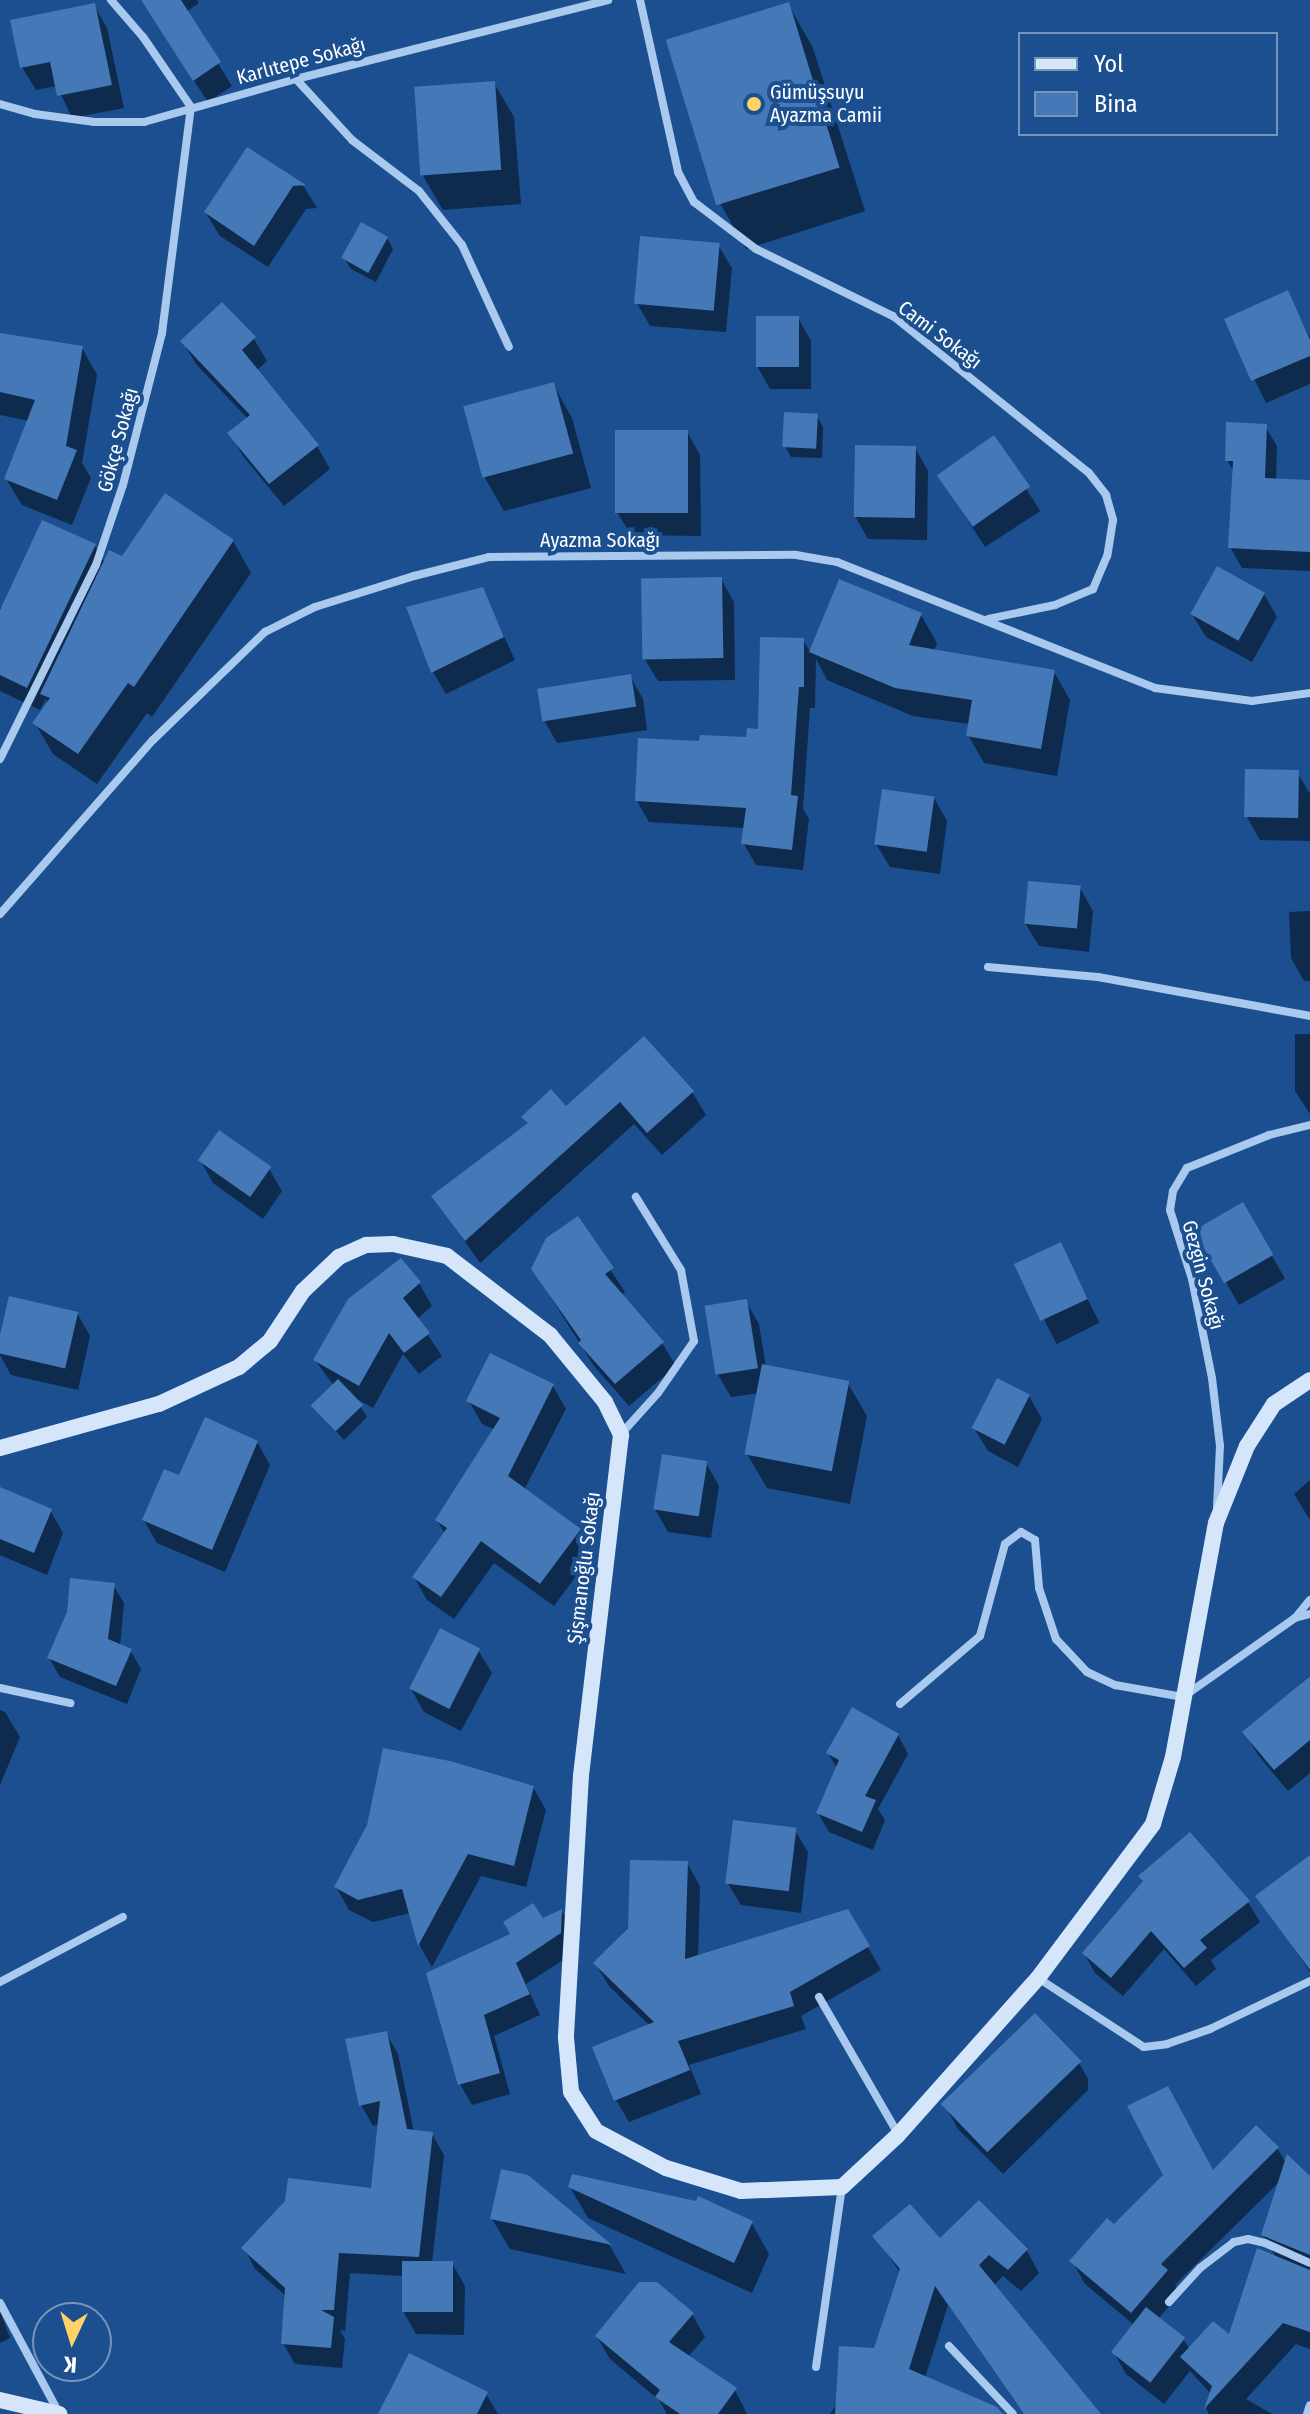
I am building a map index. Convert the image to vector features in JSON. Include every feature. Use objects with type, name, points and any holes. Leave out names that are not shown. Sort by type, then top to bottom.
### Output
[{"type":"street","points":[[111,0],[143,37],[191,107]]},
{"type":"street","name":"Karlıtepe Sokağı","points":[[0,104],[35,114],[94,122],[144,122],[296,79],[608,0]]},
{"type":"street","name":"Cami Sokağı","points":[[640,0],[678,172],[694,202],[756,249],[893,316],[1089,473],[1106,495],[1113,520],[1107,556],[1093,589],[1055,605],[986,619]]},
{"type":"street","points":[[296,79],[352,140],[419,191],[436,212],[462,245],[509,347]]},
{"type":"street","name":"Gökçe Sokağı","points":[[0,759],[96,565],[123,485],[162,333],[191,107]]},
{"type":"street","name":"Ayazma Sokağı","points":[[0,914],[153,740],[265,632],[315,607],[414,576],[489,557],[796,555],[861,570],[1155,688],[1252,701],[1310,693]]},
{"type":"street","points":[[988,967],[1098,977],[1310,1016]]},
{"type":"street","name":"Gezgin Sokağı","points":[[1216,1523],[1220,1446],[1212,1378],[1192,1279],[1170,1210],[1173,1191],[1187,1168],[1269,1135],[1310,1125]]},
{"type":"street","points":[[0,1448],[159,1404],[239,1367],[270,1341],[303,1291],[339,1257],[366,1245],[393,1244],[447,1256],[550,1335],[605,1402],[621,1435],[658,1393],[694,1341],[681,1270],[636,1197]]},
{"type":"street","points":[[816,2367],[842,2187],[898,2135],[1038,1978],[1153,1824],[1173,1757],[1216,1523],[1247,1446],[1274,1404],[1310,1380]]},
{"type":"street","name":"Şişmanoğlu Sokağı","points":[[621,1435],[581,1775],[566,2038],[571,2092],[596,2131],[666,2168],[741,2191],[842,2187]]},
{"type":"street","points":[[900,1704],[980,1636],[1005,1544],[1021,1532],[1035,1540],[1039,1588],[1056,1639],[1087,1672],[1115,1685],[1183,1697],[1295,1618],[1310,1600]]},
{"type":"street","points":[[1295,1618],[1310,1614]]},
{"type":"street","points":[[0,1688],[70,1703]]},
{"type":"street","points":[[0,1982],[123,1917]]},
{"type":"street","points":[[1038,1978],[1144,2047],[1167,2044],[1210,2029],[1310,1981]]},
{"type":"street","points":[[819,1997],[898,2135]]},
{"type":"street","points":[[1169,2302],[1200,2268],[1234,2242],[1248,2239],[1265,2243],[1310,2263]]},
{"type":"street","points":[[0,2303],[59,2414]]},
{"type":"street","points":[[949,2346],[1013,2414]]},
{"type":"street","points":[[0,2400],[59,2414]]},
{"type":"street","points":[[1307,2414],[1310,2405]]},
{"type":"building","points":[[141,0],[181,0],[221,62],[193,81]]},
{"type":"building","name":"Gümüşsuyu Ayazma Camii","points":[[789,2],[840,167],[716,205],[666,40]]},
{"type":"building","points":[[95,3],[112,85],[57,96],[50,62],[20,68],[10,20]]},
{"type":"building","points":[[495,81],[501,170],[420,175],[414,87]]},
{"type":"building","points":[[247,147],[306,185],[293,186],[254,246],[204,212]]},
{"type":"building","points":[[361,222],[388,237],[368,273],[341,258]]},
{"type":"building","points":[[640,236],[720,243],[714,311],[634,304]]},
{"type":"building","points":[[1288,290],[1310,340],[1310,356],[1251,381],[1224,319]]},
{"type":"building","points":[[222,302],[256,337],[242,350],[319,445],[269,484],[227,433],[250,415],[180,341]]},
{"type":"building","points":[[756,316],[799,316],[799,367],[756,367]]},
{"type":"building","points":[[0,333],[83,346],[66,446],[77,450],[57,500],[4,479],[35,400],[0,392]]},
{"type":"building","points":[[554,382],[573,453],[482,478],[463,406]]},
{"type":"building","points":[[784,412],[818,414],[816,449],[782,447]]},
{"type":"building","points":[[1226,422],[1267,424],[1265,478],[1310,480],[1310,552],[1228,548],[1233,461],[1225,461]]},
{"type":"building","points":[[615,430],[688,430],[688,513],[615,513]]},
{"type":"building","points":[[994,435],[1030,487],[973,527],[937,475]]},
{"type":"building","points":[[855,445],[916,446],[915,518],[854,517]]},
{"type":"building","points":[[165,493],[234,540],[134,687],[128,683],[78,754],[32,723],[50,698],[40,694],[109,550],[122,556]]},
{"type":"building","points":[[42,520],[96,544],[27,688],[0,675],[0,610]]},
{"type":"building","points":[[1217,566],[1265,593],[1238,641],[1190,614]]},
{"type":"building","points":[[722,577],[723,658],[642,659],[641,578]]},
{"type":"building","points":[[839,579],[922,613],[909,645],[1055,670],[1041,749],[966,736],[972,700],[895,688],[809,652]]},
{"type":"building","points":[[483,587],[504,637],[431,673],[406,607]]},
{"type":"building","points":[[760,637],[804,638],[804,687],[799,687],[791,795],[798,796],[792,850],[741,844],[746,808],[635,801],[638,738],[699,741],[700,735],[746,737],[747,728],[758,729]]},
{"type":"building","points":[[631,674],[636,707],[542,721],[537,689]]},
{"type":"building","points":[[1245,769],[1299,770],[1298,818],[1244,817]]},
{"type":"building","points":[[882,789],[934,796],[927,852],[874,844]]},
{"type":"building","points":[[1028,881],[1081,886],[1077,928],[1024,924]]},
{"type":"building","points":[[644,1036],[694,1091],[647,1133],[620,1102],[465,1241],[431,1196],[528,1123],[521,1117],[551,1089],[566,1106]]},
{"type":"building","points":[[219,1130],[271,1167],[250,1197],[198,1160]]},
{"type":"building","points":[[1243,1202],[1274,1255],[1224,1283],[1194,1230]]},
{"type":"building","points":[[578,1216],[614,1268],[605,1274],[664,1342],[615,1384],[578,1343],[581,1340],[531,1269],[546,1238]]},
{"type":"building","points":[[1061,1242],[1088,1299],[1040,1321],[1014,1264]]},
{"type":"building","points":[[401,1258],[421,1282],[403,1298],[430,1333],[404,1353],[389,1333],[359,1386],[313,1360],[348,1299]]},
{"type":"building","points":[[9,1296],[78,1312],[65,1368],[0,1353],[0,1335]]},
{"type":"building","points":[[747,1299],[758,1368],[715,1375],[705,1306]]},
{"type":"building","points":[[490,1353],[554,1384],[508,1476],[581,1529],[540,1584],[481,1541],[441,1597],[412,1577],[447,1528],[435,1520],[500,1418],[466,1401]]},
{"type":"building","points":[[762,1364],[849,1381],[832,1471],[744,1454]]},
{"type":"building","points":[[997,1378],[1030,1395],[1005,1445],[972,1428]]},
{"type":"building","points":[[338,1379],[363,1405],[336,1431],[311,1405]]},
{"type":"building","points":[[205,1417],[258,1441],[212,1550],[142,1520],[164,1469],[179,1475]]},
{"type":"building","points":[[662,1454],[707,1461],[699,1517],[653,1509]]},
{"type":"building","points":[[0,1487],[52,1509],[34,1553],[0,1539]]},
{"type":"building","points":[[70,1578],[115,1583],[108,1639],[132,1649],[116,1686],[47,1658],[67,1612]]},
{"type":"building","points":[[440,1628],[480,1648],[449,1709],[409,1689]]},
{"type":"building","points":[[1310,1676],[1310,1740],[1274,1770],[1242,1732]]},
{"type":"building","points":[[852,1707],[899,1734],[865,1796],[876,1800],[862,1832],[816,1813],[839,1760],[826,1753]]},
{"type":"building","points":[[383,1748],[450,1761],[534,1786],[514,1866],[468,1854],[418,1946],[402,1889],[358,1900],[334,1887],[367,1825]]},
{"type":"building","points":[[733,1820],[797,1828],[789,1891],[725,1884]]},
{"type":"building","points":[[1190,1832],[1250,1901],[1200,1940],[1207,1948],[1184,1968],[1151,1931],[1111,1978],[1082,1953],[1143,1881],[1138,1876]]},
{"type":"building","points":[[1310,1855],[1310,1970],[1255,1896]]},
{"type":"building","points":[[630,1860],[688,1861],[685,1959],[848,1909],[870,1946],[790,1992],[794,2006],[678,2041],[690,2070],[614,2101],[592,2047],[654,2022],[593,1963],[628,1928]]},
{"type":"building","points":[[533,1903],[543,1918],[562,1909],[561,1933],[516,1963],[530,1994],[484,2015],[500,2073],[458,2085],[426,1973],[510,1934],[503,1922]]},
{"type":"building","points":[[1035,2013],[1082,2061],[987,2152],[941,2104]]},
{"type":"building","points":[[387,2031],[407,2129],[433,2132],[419,2257],[339,2253],[334,2310],[321,2310],[334,2317],[331,2348],[281,2344],[285,2288],[241,2248],[285,2201],[288,2178],[371,2188],[380,2101],[359,2106],[345,2039]]},
{"type":"building","points":[[1168,2086],[1213,2170],[1256,2125],[1279,2147],[1161,2264],[1168,2270],[1131,2313],[1069,2261],[1107,2218],[1114,2224],[1163,2175],[1127,2106]]},
{"type":"building","points":[[1287,2154],[1310,2176],[1310,2255],[1261,2235]]},
{"type":"building","points":[[501,2169],[528,2175],[612,2245],[490,2219]]},
{"type":"building","points":[[572,2174],[696,2201],[698,2196],[753,2221],[734,2263],[568,2187]]},
{"type":"building","points":[[979,2200],[1028,2249],[1008,2270],[989,2255],[979,2265],[1101,2414],[1024,2414],[935,2286],[909,2369],[997,2407],[1003,2414],[835,2414],[839,2346],[874,2348],[900,2269],[872,2236],[910,2204],[940,2238]]},
{"type":"building","points":[[1257,2248],[1310,2270],[1310,2332],[1283,2323],[1204,2409],[1212,2386],[1180,2357],[1213,2321],[1229,2334]]},
{"type":"building","points":[[402,2261],[453,2261],[453,2312],[402,2312]]},
{"type":"building","points":[[639,2282],[657,2282],[694,2313],[669,2342],[737,2388],[718,2414],[680,2414],[655,2397],[660,2390],[595,2336]]},
{"type":"building","points":[[1146,2307],[1185,2338],[1150,2383],[1111,2352]]},
{"type":"building","points":[[409,2353],[488,2392],[477,2414],[378,2414]]},
{"type":"place","name":"Gümüşsuyu Ayazma Camii","points":[[754,104]]}]
